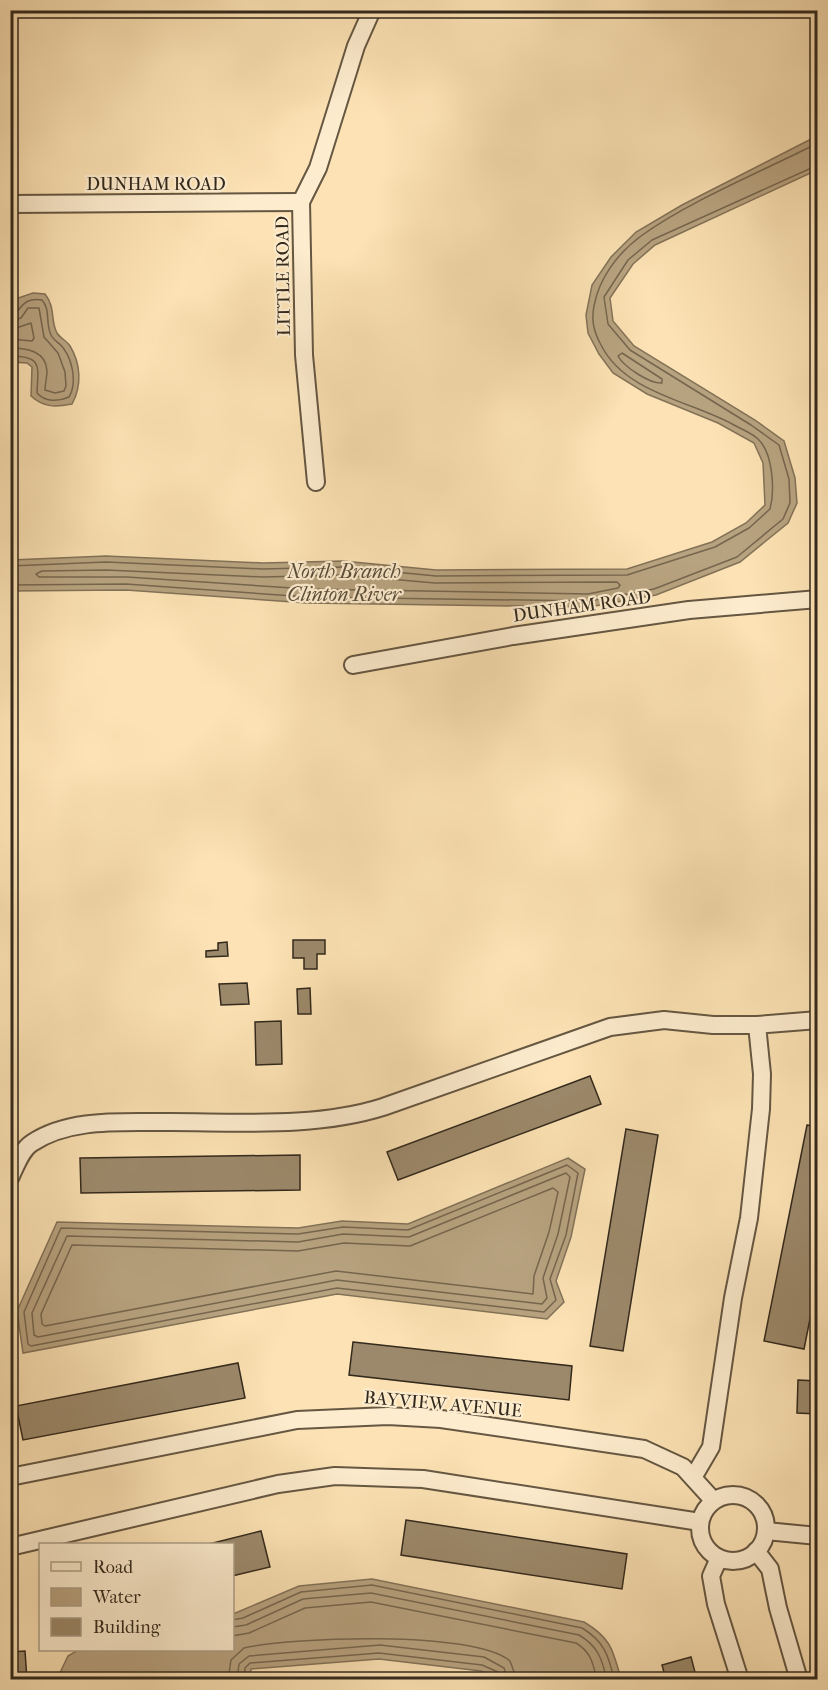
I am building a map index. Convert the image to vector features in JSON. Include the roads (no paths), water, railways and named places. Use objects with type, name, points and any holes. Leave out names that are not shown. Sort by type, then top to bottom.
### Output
[{"type":"street","name":"LITTLE ROAD","points":[[316,482],[304,355],[301,202],[318,168],[356,46],[372,10]]},
{"type":"street","name":"DUNHAM ROAD","points":[[10,204],[301,202]]},
{"type":"street","name":"DUNHAM ROAD","points":[[353,665],[513,636],[689,610],[818,599]]},
{"type":"street","points":[[10,1178],[25,1149],[32,1143],[75,1126],[279,1120],[352,1115],[383,1107],[610,1027],[664,1020],[713,1025],[757,1025],[818,1020]]},
{"type":"street","points":[[694,1476],[711,1447],[728,1328],[749,1218],[762,1074],[757,1025]]},
{"type":"street","name":"BAYVIEW AVENUE","points":[[10,1477],[297,1420],[362,1415],[441,1419],[618,1443],[654,1452],[670,1459],[694,1476],[714,1500]]},
{"type":"street","points":[[10,1547],[278,1484],[335,1476],[423,1479],[700,1522]]},
{"type":"street","points":[[729,1494],[746,1497],[764,1515],[766,1531],[756,1551],[735,1561],[719,1558],[703,1543],[700,1522],[704,1509],[714,1500],[729,1494]]},
{"type":"street","points":[[766,1531],[818,1536]]},
{"type":"street","points":[[756,1551],[770,1569],[778,1608],[799,1680]]},
{"type":"street","points":[[719,1558],[711,1576],[740,1680]]},
{"type":"water","name":"North Branch Clinton River","points":[[817,136],[817,170],[655,245],[633,264],[610,298],[613,321],[634,346],[755,420],[784,441],[795,478],[797,503],[788,523],[740,562],[656,595],[589,607],[307,603],[126,590],[11,591],[11,560],[106,556],[263,563],[343,561],[436,570],[627,569],[712,542],[746,523],[765,505],[763,463],[754,443],[718,423],[647,394],[613,373],[599,354],[588,333],[586,315],[592,285],[611,257],[636,232],[682,205]]},
{"type":"water","points":[[33,293],[45,294],[52,309],[57,333],[74,353],[79,382],[72,404],[50,406],[36,400],[31,396],[32,367],[27,363],[11,362],[11,312],[18,298]]},
{"type":"water","points":[[568,1158],[585,1169],[571,1237],[556,1281],[564,1302],[547,1319],[337,1294],[23,1353],[17,1311],[57,1222],[298,1228],[342,1221],[408,1224]]},
{"type":"water","points":[[372,1579],[584,1622],[600,1634],[610,1646],[621,1679],[500,1679],[481,1671],[379,1659],[251,1669],[250,1679],[57,1679],[68,1656],[76,1651],[234,1651],[234,1614],[299,1586]]}]
